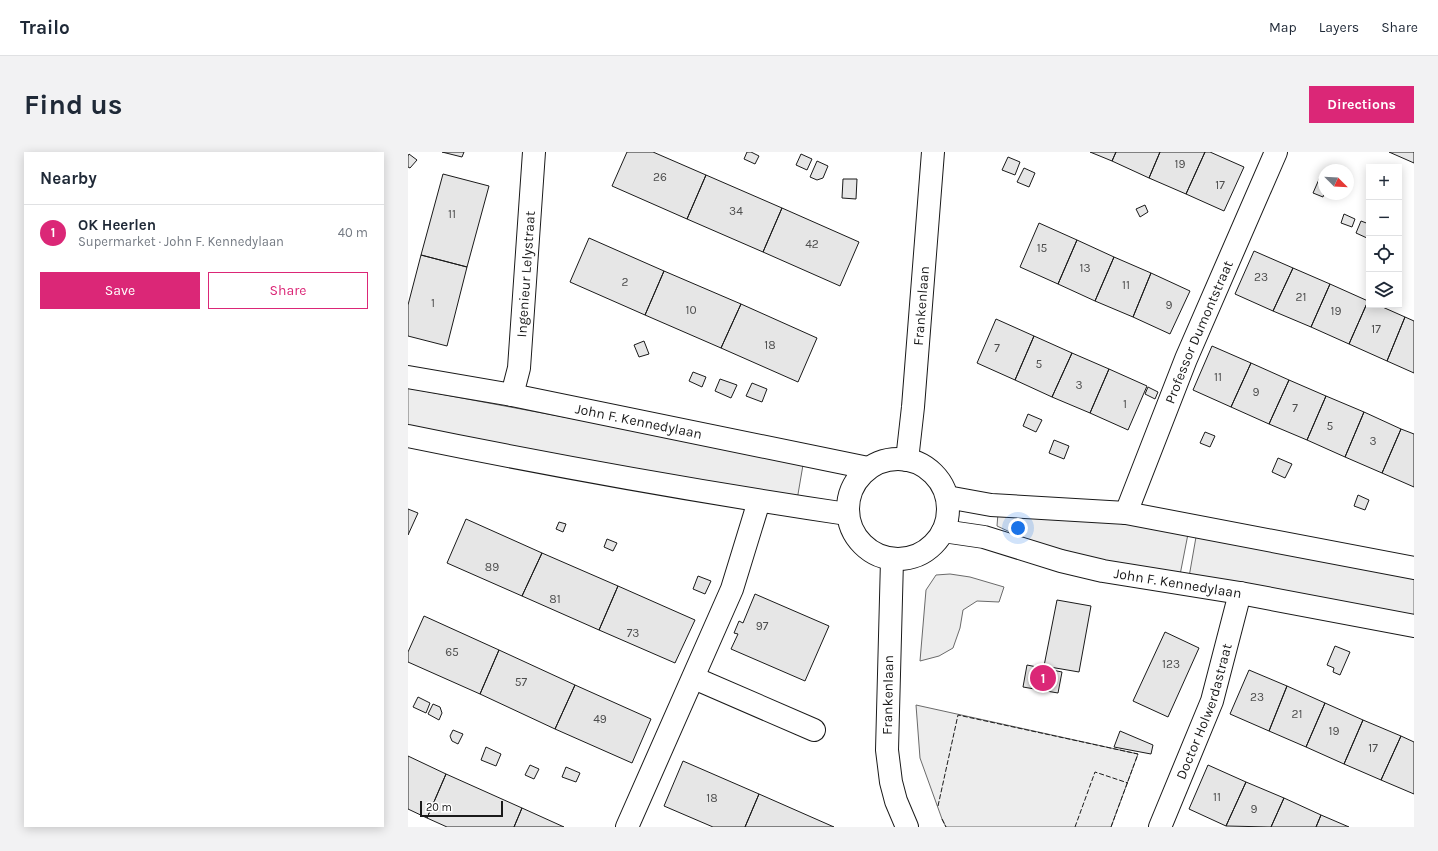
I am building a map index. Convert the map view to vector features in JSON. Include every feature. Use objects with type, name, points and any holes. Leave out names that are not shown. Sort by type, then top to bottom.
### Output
[{"type":"street","name":"Ingenieur Lelystraat","points":[[512,395],[519,368],[534,152]]},
{"type":"street","name":"Frankenlaan","points":[[907,460],[913,407],[933,152]]},
{"type":"street","name":"Professor Dumontstraat","points":[[1126,513],[1186,359],[1276,152]]},
{"type":"street","name":"John F. Kennedylaan","points":[[408,378],[512,395],[868,468]]},
{"type":"street","points":[[408,436],[473,450],[759,501],[847,514]]},
{"type":"street","points":[[884,460],[907,460],[931,470],[943,486],[949,508],[943,531],[937,542],[930,549],[916,557],[904,560],[892,560],[878,556],[867,550],[857,540],[850,527],[847,514],[850,493],[854,484],[868,468],[884,460]]},
{"type":"street","points":[[947,497],[991,505],[1126,513],[1414,568]]},
{"type":"street","points":[[627,827],[732,590],[759,501]]},
{"type":"street","name":"John F. Kennedylaan","points":[[943,531],[984,537],[1061,561],[1103,571],[1240,593],[1414,626]]},
{"type":"street","name":"Frankenlaan","points":[[892,560],[886,750],[891,782],[896,801],[907,827]]},
{"type":"street","name":"Doctor Holwerdastraat","points":[[1160,827],[1212,701],[1240,593]]},
{"type":"street","points":[[694,678],[814,730]]},
{"type":"shaded area","points":[[408,388],[773,456],[803,465],[797,500],[408,427]]},
{"type":"shaded area","points":[[998,513],[1098,518],[1188,534],[1180,575],[1124,566],[1036,544],[997,526]]},
{"type":"shaded area","points":[[1196,537],[1414,576],[1414,618],[1189,577]]},
{"type":"shaded area","points":[[950,574],[970,577],[1004,587],[999,602],[977,601],[963,610],[960,628],[953,648],[939,656],[920,661],[926,590],[936,575]]},
{"type":"shaded area","points":[[916,705],[1138,754],[1111,827],[946,827],[920,758]]},
{"type":"building","points":[[442,152],[464,152],[462,157]]},
{"type":"building","points":[[627,152],[653,152],[706,175],[687,219],[612,186]]},
{"type":"building","points":[[747,152],[751,152],[759,156],[755,164],[744,159]]},
{"type":"building","points":[[1090,152],[1116,152],[1112,161]]},
{"type":"building","points":[[1116,152],[1160,152],[1149,178],[1112,161]]},
{"type":"building","points":[[1160,152],[1205,152],[1186,194],[1149,178]]},
{"type":"building","points":[[1205,152],[1210,152],[1244,167],[1224,211],[1186,194]]},
{"type":"building","points":[[1389,152],[1414,152],[1414,163]]},
{"type":"building","points":[[409,154],[417,160],[410,168],[408,167]]},
{"type":"building","points":[[801,154],[812,159],[807,170],[796,165]]},
{"type":"building","points":[[1008,157],[1020,162],[1015,175],[1002,170]]},
{"type":"building","points":[[817,161],[828,166],[823,178],[817,180],[810,177]]},
{"type":"building","points":[[1024,168],[1035,173],[1029,187],[1017,182]]},
{"type":"building","points":[[443,174],[489,186],[467,267],[421,255]]},
{"type":"building","points":[[706,175],[782,208],[763,252],[687,219]]},
{"type":"building","points":[[843,179],[857,179],[856,199],[842,198]]},
{"type":"building","points":[[1318,182],[1318,195],[1313,193]]},
{"type":"building","points":[[1145,205],[1148,212],[1140,217],[1136,209]]},
{"type":"building","points":[[782,208],[859,242],[840,286],[763,252]]},
{"type":"building","points":[[1344,214],[1355,219],[1352,227],[1341,223]]},
{"type":"building","points":[[1361,221],[1366,223],[1366,238],[1356,233]]},
{"type":"building","points":[[1039,223],[1077,240],[1058,284],[1020,267]]},
{"type":"building","points":[[589,238],[664,271],[645,315],[570,282]]},
{"type":"building","points":[[1077,240],[1114,257],[1095,301],[1058,284]]},
{"type":"building","points":[[1254,251],[1293,268],[1273,311],[1235,294]]},
{"type":"building","points":[[421,255],[467,267],[447,346],[408,336],[408,305]]},
{"type":"building","points":[[1114,257],[1151,273],[1133,317],[1095,301]]},
{"type":"building","points":[[1293,268],[1330,284],[1311,327],[1273,311]]},
{"type":"building","points":[[664,271],[741,304],[721,348],[645,315]]},
{"type":"building","points":[[1151,273],[1190,291],[1170,334],[1133,317]]},
{"type":"building","points":[[1330,284],[1366,300],[1366,306],[1349,344],[1311,327]]},
{"type":"building","points":[[741,304],[817,338],[798,382],[721,348]]},
{"type":"building","points":[[1366,306],[1366,308],[1385,308],[1405,317],[1387,361],[1349,344]]},
{"type":"building","points":[[1405,317],[1414,321],[1414,373],[1387,361]]},
{"type":"building","points":[[996,319],[1034,336],[1015,380],[977,363]]},
{"type":"building","points":[[1034,336],[1072,353],[1052,397],[1015,380]]},
{"type":"building","points":[[644,341],[649,354],[639,357],[634,345]]},
{"type":"building","points":[[1212,346],[1251,363],[1231,407],[1193,390]]},
{"type":"building","points":[[1072,353],[1109,369],[1090,413],[1052,397]]},
{"type":"building","points":[[1251,363],[1289,380],[1269,424],[1231,407]]},
{"type":"building","points":[[1109,369],[1147,386],[1128,430],[1090,413]]},
{"type":"building","points":[[693,372],[706,377],[702,387],[689,381]]},
{"type":"building","points":[[720,379],[737,385],[731,398],[715,391]]},
{"type":"building","points":[[1289,380],[1326,396],[1307,440],[1269,424]]},
{"type":"building","points":[[752,383],[767,389],[762,402],[746,396]]},
{"type":"building","points":[[1148,387],[1158,392],[1155,399],[1145,394]]},
{"type":"building","points":[[1326,396],[1364,412],[1345,457],[1307,440]]},
{"type":"building","points":[[1364,412],[1401,429],[1382,473],[1345,457]]},
{"type":"building","points":[[1028,414],[1042,420],[1036,432],[1023,426]]},
{"type":"building","points":[[1401,429],[1414,434],[1414,487],[1382,473]]},
{"type":"building","points":[[1205,432],[1215,436],[1210,447],[1200,443]]},
{"type":"building","points":[[1054,440],[1069,446],[1064,459],[1049,453]]},
{"type":"building","points":[[1278,458],[1292,464],[1285,478],[1272,472]]},
{"type":"building","points":[[1358,495],[1369,500],[1365,510],[1354,506]]},
{"type":"building","points":[[408,509],[418,513],[408,535]]},
{"type":"building","points":[[466,519],[542,553],[522,596],[447,563]]},
{"type":"building","points":[[559,522],[566,524],[563,532],[556,529]]},
{"type":"building","points":[[607,539],[617,543],[613,551],[604,547]]},
{"type":"building","points":[[542,553],[618,586],[599,630],[522,596]]},
{"type":"building","points":[[698,576],[711,581],[705,594],[693,589]]},
{"type":"building","points":[[618,586],[695,620],[675,663],[599,630]]},
{"type":"building","points":[[755,594],[829,626],[805,681],[731,649],[738,634],[734,633],[739,621],[743,623]]},
{"type":"building","points":[[1057,600],[1091,606],[1079,672],[1044,666]]},
{"type":"building","points":[[424,616],[499,650],[480,694],[408,662],[408,652]]},
{"type":"building","points":[[1165,632],[1199,648],[1168,717],[1133,701]]},
{"type":"building","points":[[1335,646],[1350,652],[1340,675],[1333,672],[1334,668],[1327,665]]},
{"type":"building","points":[[499,650],[575,685],[555,729],[480,694]]},
{"type":"building","points":[[1027,665],[1062,672],[1058,693],[1023,687]]},
{"type":"building","points":[[1249,670],[1287,686],[1269,731],[1230,714]]},
{"type":"building","points":[[575,685],[651,719],[632,763],[555,729]]},
{"type":"building","points":[[1287,686],[1325,703],[1306,747],[1269,731]]},
{"type":"building","points":[[418,697],[430,703],[426,713],[413,707]]},
{"type":"building","points":[[1325,703],[1363,720],[1344,764],[1306,747]]},
{"type":"building","points":[[433,704],[440,707],[442,713],[439,720],[428,714]]},
{"type":"building","points":[[1363,720],[1401,736],[1381,780],[1344,764]]},
{"type":"building","points":[[453,730],[463,734],[458,744],[452,741],[450,736]]},
{"type":"building","points":[[1120,731],[1153,745],[1151,754],[1114,747]]},
{"type":"building","points":[[1401,736],[1414,742],[1414,794],[1381,780]]},
{"type":"building","points":[[486,747],[501,754],[496,766],[481,760]]},
{"type":"building","points":[[408,756],[446,774],[427,818],[408,809]]},
{"type":"building","points":[[683,761],[759,794],[745,827],[713,827],[664,806]]},
{"type":"building","points":[[530,765],[539,769],[534,779],[525,775]]},
{"type":"building","points":[[1208,765],[1246,782],[1226,826],[1189,809]]},
{"type":"building","points":[[566,767],[580,773],[576,782],[562,777]]},
{"type":"building","points":[[446,774],[522,808],[514,827],[447,827],[427,818]]},
{"type":"building","points":[[1246,782],[1284,798],[1271,827],[1226,826]]},
{"type":"building","points":[[759,794],[834,827],[745,827]]},
{"type":"building","points":[[1284,798],[1321,815],[1316,827],[1271,827]]},
{"type":"building","points":[[522,808],[564,827],[514,827]]},
{"type":"building","points":[[1321,815],[1349,827],[1316,827]]},
{"type":"fence","points":[[938,806],[958,715],[1138,754],[1111,827]]},
{"type":"fence","points":[[1075,827],[1095,772],[1128,783]]},
{"type":"fence","points":[[942,819],[946,827]]},
{"type":"place","name":"OK Heerlen","points":[[1043,678]]}]
